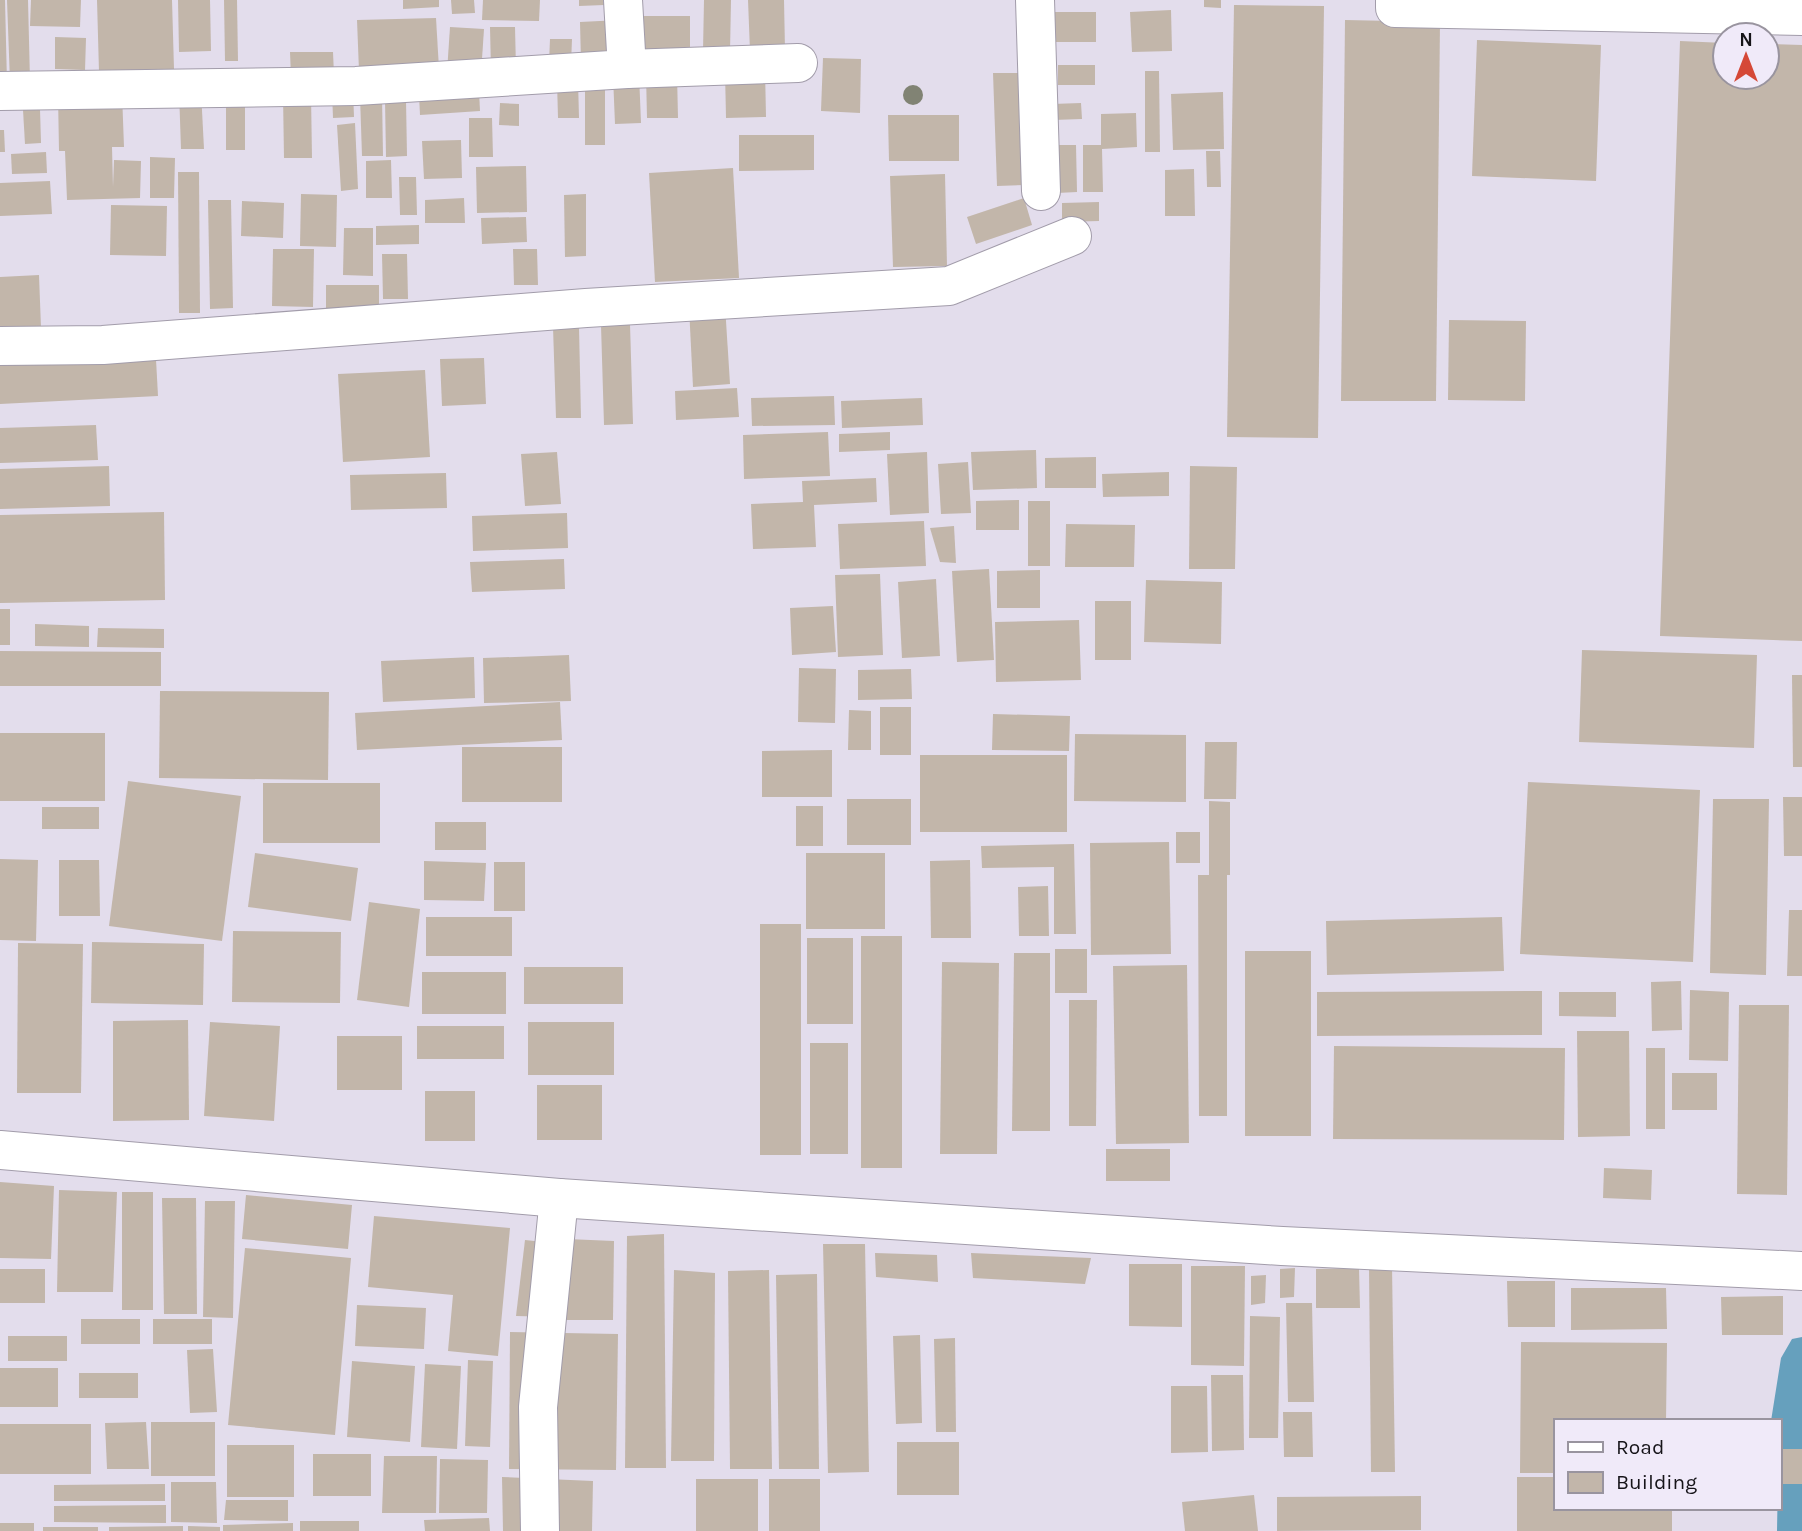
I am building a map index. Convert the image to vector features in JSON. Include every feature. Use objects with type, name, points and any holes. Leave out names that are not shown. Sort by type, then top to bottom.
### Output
[{"type":"street","points":[[624,0],[627,69]]},
{"type":"street","points":[[1035,0],[1041,191]]},
{"type":"street","points":[[1395,0],[1395,8],[1802,16]]},
{"type":"street","points":[[0,91],[356,86],[627,69],[798,63]]},
{"type":"street","points":[[0,346],[103,345],[586,308],[949,286],[1072,236]]},
{"type":"street","points":[[0,1150],[559,1198],[1282,1246],[1802,1272]]},
{"type":"street","points":[[540,1531],[538,1407],[559,1198]]},
{"type":"water","points":[[1802,1337],[1802,1531],[1777,1531],[1777,1510],[1781,1510],[1781,1419],[1771,1419],[1781,1358],[1792,1339]]},
{"type":"building","points":[[0,0],[5,0],[7,83],[0,83]]},
{"type":"building","points":[[7,0],[28,0],[30,81],[10,82]]},
{"type":"building","points":[[31,0],[81,0],[80,27],[30,26]]},
{"type":"building","points":[[97,0],[172,0],[174,69],[99,72]]},
{"type":"building","points":[[178,0],[210,0],[211,51],[179,52]]},
{"type":"building","points":[[224,0],[237,0],[238,61],[225,61]]},
{"type":"building","points":[[403,0],[439,0],[439,7],[403,9]]},
{"type":"building","points":[[451,0],[474,0],[475,13],[452,14]]},
{"type":"building","points":[[483,0],[540,0],[539,21],[482,20]]},
{"type":"building","points":[[579,0],[603,0],[604,5],[579,6]]},
{"type":"building","points":[[704,0],[731,0],[730,52],[703,51]]},
{"type":"building","points":[[748,0],[784,0],[785,50],[750,51]]},
{"type":"building","points":[[1204,0],[1221,0],[1221,8],[1204,7]]},
{"type":"building","points":[[1234,5],[1324,6],[1318,438],[1227,437]]},
{"type":"building","points":[[1171,10],[1172,51],[1132,52],[1130,12]]},
{"type":"building","points":[[1054,12],[1096,12],[1096,42],[1054,42]]},
{"type":"building","points":[[631,16],[690,16],[690,54],[631,54]]},
{"type":"building","points":[[436,18],[439,69],[359,71],[357,20]]},
{"type":"building","points":[[620,20],[620,61],[581,62],[580,22]]},
{"type":"building","points":[[1345,20],[1440,22],[1436,401],[1341,401]]},
{"type":"building","points":[[450,27],[484,29],[481,74],[447,72]]},
{"type":"building","points":[[490,27],[515,27],[516,69],[491,70]]},
{"type":"building","points":[[55,37],[86,38],[85,70],[55,69]]},
{"type":"building","points":[[550,39],[572,39],[571,64],[549,63]]},
{"type":"building","points":[[1477,40],[1601,45],[1596,181],[1472,176]]},
{"type":"building","points":[[1680,41],[1711,42],[1711,91],[1781,91],[1781,44],[1802,45],[1802,641],[1660,636]]},
{"type":"building","points":[[290,52],[333,52],[334,75],[291,76]]},
{"type":"building","points":[[823,58],[861,59],[860,113],[821,111]]},
{"type":"building","points":[[1058,65],[1095,65],[1095,85],[1058,85]]},
{"type":"building","points":[[765,69],[766,117],[726,118],[725,71]]},
{"type":"building","points":[[1145,71],[1159,71],[1160,152],[1145,152]]},
{"type":"building","points":[[993,73],[1020,73],[1025,185],[997,186]]},
{"type":"building","points":[[639,74],[641,123],[615,124],[613,76]]},
{"type":"building","points":[[646,74],[677,74],[678,118],[647,118]]},
{"type":"building","points":[[585,78],[605,78],[605,145],[585,145]]},
{"type":"building","points":[[578,80],[579,118],[558,118],[557,81]]},
{"type":"building","points":[[353,90],[354,117],[333,118],[332,91]]},
{"type":"building","points":[[179,91],[201,91],[204,149],[181,149]]},
{"type":"building","points":[[479,91],[480,111],[420,115],[419,95]]},
{"type":"building","points":[[1223,92],[1224,149],[1173,150],[1171,94]]},
{"type":"building","points":[[122,93],[124,147],[112,147],[113,187],[114,160],[141,161],[140,198],[67,200],[65,151],[59,151],[58,95]]},
{"type":"building","points":[[226,93],[245,93],[245,150],[226,150]]},
{"type":"building","points":[[283,95],[311,95],[312,158],[284,158]]},
{"type":"building","points":[[382,95],[383,156],[362,156],[360,96]]},
{"type":"building","points":[[385,100],[406,100],[407,156],[386,157]]},
{"type":"building","points":[[500,103],[519,104],[519,126],[499,125]]},
{"type":"building","points":[[1081,103],[1082,119],[1053,120],[1052,104]]},
{"type":"building","points":[[40,109],[41,143],[25,144],[23,110]]},
{"type":"building","points":[[1136,113],[1137,147],[1102,149],[1103,192],[1083,192],[1083,145],[1101,145],[1101,114]]},
{"type":"building","points":[[888,115],[959,115],[959,161],[889,161]]},
{"type":"building","points":[[469,118],[492,118],[493,157],[469,157]]},
{"type":"building","points":[[355,123],[358,189],[341,191],[337,125]]},
{"type":"building","points":[[0,130],[4,130],[5,152],[0,152]]},
{"type":"building","points":[[739,135],[814,135],[814,170],[739,171]]},
{"type":"building","points":[[461,140],[462,178],[424,179],[422,141]]},
{"type":"building","points":[[1056,145],[1076,145],[1077,192],[1057,193]]},
{"type":"building","points":[[1206,151],[1220,151],[1221,187],[1207,187]]},
{"type":"building","points":[[46,152],[47,173],[12,174],[11,154]]},
{"type":"building","points":[[150,157],[175,158],[174,198],[150,198]]},
{"type":"building","points":[[391,160],[392,198],[366,198],[366,161]]},
{"type":"building","points":[[526,166],[527,212],[477,213],[476,167]]},
{"type":"building","points":[[733,168],[739,278],[655,282],[649,173]]},
{"type":"building","points":[[1194,169],[1195,216],[1165,216],[1165,170]]},
{"type":"building","points":[[178,172],[199,172],[200,313],[179,313]]},
{"type":"building","points":[[945,174],[947,266],[893,267],[890,176]]},
{"type":"building","points":[[399,177],[416,177],[417,215],[400,215]]},
{"type":"building","points":[[50,181],[52,214],[0,216],[0,183]]},
{"type":"building","points":[[301,194],[337,195],[336,247],[300,246]]},
{"type":"building","points":[[586,194],[586,256],[565,257],[564,195]]},
{"type":"building","points":[[464,198],[465,223],[425,223],[425,200]]},
{"type":"building","points":[[1024,198],[1032,225],[976,244],[967,217]]},
{"type":"building","points":[[208,200],[231,200],[233,308],[210,309]]},
{"type":"building","points":[[242,201],[284,203],[283,238],[241,236]]},
{"type":"building","points":[[1099,202],[1099,221],[1062,222],[1062,203]]},
{"type":"building","points":[[111,205],[167,206],[166,256],[110,255]]},
{"type":"building","points":[[526,217],[527,242],[482,244],[481,218]]},
{"type":"building","points":[[419,225],[419,244],[376,245],[376,226]]},
{"type":"building","points":[[344,228],[373,228],[373,276],[343,275]]},
{"type":"building","points":[[273,249],[314,249],[313,307],[272,306]]},
{"type":"building","points":[[513,249],[537,249],[538,285],[514,285]]},
{"type":"building","points":[[382,254],[407,254],[408,299],[383,299]]},
{"type":"building","points":[[39,275],[41,328],[0,330],[0,277]]},
{"type":"building","points":[[326,285],[379,285],[379,313],[326,313]]},
{"type":"building","points":[[725,305],[730,384],[693,387],[689,307]]},
{"type":"building","points":[[1449,320],[1526,321],[1525,401],[1448,400]]},
{"type":"building","points":[[630,324],[633,424],[604,425],[601,325]]},
{"type":"building","points":[[553,327],[579,327],[581,418],[556,418]]},
{"type":"building","points":[[155,341],[158,396],[0,404],[0,349]]},
{"type":"building","points":[[484,358],[486,404],[442,406],[440,359]]},
{"type":"building","points":[[425,370],[430,457],[343,462],[338,374]]},
{"type":"building","points":[[737,388],[739,417],[676,420],[675,391]]},
{"type":"building","points":[[834,396],[835,425],[752,426],[751,398]]},
{"type":"building","points":[[922,398],[923,425],[842,428],[841,401]]},
{"type":"building","points":[[96,425],[98,460],[0,463],[0,428]]},
{"type":"building","points":[[828,432],[830,476],[744,479],[743,435]]},
{"type":"building","points":[[890,432],[890,450],[839,452],[839,434]]},
{"type":"building","points":[[1036,450],[1037,488],[973,490],[971,452]]},
{"type":"building","points":[[557,452],[561,504],[525,506],[521,454]]},
{"type":"building","points":[[927,452],[929,513],[890,515],[887,454]]},
{"type":"building","points":[[1096,457],[1096,488],[1045,488],[1045,458]]},
{"type":"building","points":[[968,462],[971,513],[941,514],[938,464]]},
{"type":"building","points":[[109,466],[110,506],[0,509],[0,469]]},
{"type":"building","points":[[1190,466],[1237,467],[1235,569],[1189,569]]},
{"type":"building","points":[[1169,472],[1169,496],[1103,497],[1102,474]]},
{"type":"building","points":[[446,473],[447,508],[351,510],[350,475]]},
{"type":"building","points":[[876,478],[877,502],[814,505],[816,547],[753,549],[751,504],[803,502],[802,481]]},
{"type":"building","points":[[1019,500],[1019,530],[976,530],[976,501]]},
{"type":"building","points":[[1028,501],[1050,501],[1050,566],[1028,566]]},
{"type":"building","points":[[164,512],[165,600],[0,603],[0,515]]},
{"type":"building","points":[[567,513],[568,548],[473,551],[472,516]]},
{"type":"building","points":[[924,521],[926,566],[840,569],[838,524]]},
{"type":"building","points":[[1066,524],[1135,525],[1134,567],[1065,567]]},
{"type":"building","points":[[954,526],[956,563],[940,562],[930,528]]},
{"type":"building","points":[[564,559],[565,589],[472,592],[470,562]]},
{"type":"building","points":[[989,569],[994,660],[957,662],[952,571]]},
{"type":"building","points":[[1040,570],[1040,608],[997,608],[997,571]]},
{"type":"building","points":[[880,574],[883,655],[838,657],[835,575]]},
{"type":"building","points":[[936,579],[940,656],[902,658],[898,582]]},
{"type":"building","points":[[1146,580],[1222,582],[1221,644],[1144,642]]},
{"type":"building","points":[[1095,601],[1131,601],[1131,660],[1095,660]]},
{"type":"building","points":[[833,606],[836,652],[792,655],[790,608]]},
{"type":"building","points":[[0,609],[10,609],[10,645],[0,645]]},
{"type":"building","points":[[1079,620],[1081,680],[996,682],[995,622]]},
{"type":"building","points":[[35,624],[89,626],[89,647],[35,646]]},
{"type":"building","points":[[98,628],[164,629],[164,648],[97,647]]},
{"type":"building","points":[[1582,650],[1757,655],[1754,748],[1579,742]]},
{"type":"building","points":[[0,651],[161,652],[161,686],[0,686]]},
{"type":"building","points":[[569,655],[571,701],[484,703],[483,658]]},
{"type":"building","points":[[474,657],[475,698],[383,702],[381,661]]},
{"type":"building","points":[[799,668],[836,669],[835,723],[798,722]]},
{"type":"building","points":[[911,669],[912,699],[858,700],[858,670]]},
{"type":"building","points":[[1792,675],[1802,675],[1802,767],[1793,767]]},
{"type":"building","points":[[160,691],[329,692],[328,780],[159,778]]},
{"type":"building","points":[[560,702],[562,740],[357,750],[355,713]]},
{"type":"building","points":[[880,707],[911,707],[911,755],[880,755]]},
{"type":"building","points":[[849,710],[871,711],[871,750],[848,750]]},
{"type":"building","points":[[993,714],[1070,716],[1069,751],[992,750]]},
{"type":"building","points":[[0,733],[105,733],[105,801],[0,801]]},
{"type":"building","points":[[1075,734],[1186,735],[1186,802],[1074,801]]},
{"type":"building","points":[[1205,742],[1237,742],[1236,799],[1204,799]]},
{"type":"building","points":[[462,747],[562,747],[562,802],[462,802]]},
{"type":"building","points":[[832,750],[832,797],[762,797],[762,751]]},
{"type":"building","points":[[920,755],[1067,755],[1067,832],[920,832]]},
{"type":"building","points":[[128,781],[241,796],[222,941],[109,926]]},
{"type":"building","points":[[1528,782],[1700,790],[1693,962],[1520,954]]},
{"type":"building","points":[[263,783],[380,783],[380,843],[263,843]]},
{"type":"building","points":[[1783,797],[1802,797],[1802,856],[1784,856]]},
{"type":"building","points":[[847,799],[911,799],[911,845],[847,845]]},
{"type":"building","points":[[1713,799],[1769,799],[1766,975],[1710,973]]},
{"type":"building","points":[[1209,801],[1230,802],[1230,875],[1227,875],[1227,1116],[1199,1116],[1198,875],[1209,875]]},
{"type":"building","points":[[796,806],[823,806],[823,846],[796,846]]},
{"type":"building","points":[[42,807],[99,807],[99,829],[42,829]]},
{"type":"building","points":[[435,822],[486,822],[486,850],[435,850]]},
{"type":"building","points":[[1176,832],[1200,832],[1200,863],[1176,863]]},
{"type":"building","points":[[1169,842],[1171,954],[1091,955],[1090,843]]},
{"type":"building","points":[[1074,844],[1076,934],[1054,934],[1054,867],[982,868],[981,846]]},
{"type":"building","points":[[255,853],[358,868],[351,921],[248,907]]},
{"type":"building","points":[[806,853],[885,853],[885,929],[806,929]]},
{"type":"building","points":[[0,859],[38,860],[36,941],[0,940]]},
{"type":"building","points":[[59,860],[99,860],[100,916],[59,916]]},
{"type":"building","points":[[970,860],[971,938],[931,938],[930,861]]},
{"type":"building","points":[[424,861],[486,863],[484,901],[424,900]]},
{"type":"building","points":[[494,862],[525,862],[525,911],[494,911]]},
{"type":"building","points":[[1048,886],[1049,936],[1019,936],[1018,887]]},
{"type":"building","points":[[369,902],[420,909],[409,1007],[357,1000]]},
{"type":"building","points":[[1789,910],[1802,910],[1802,976],[1787,976]]},
{"type":"building","points":[[426,917],[512,917],[512,956],[426,956]]},
{"type":"building","points":[[1502,917],[1504,971],[1327,975],[1326,921]]},
{"type":"building","points":[[760,924],[801,924],[801,1155],[760,1155]]},
{"type":"building","points":[[233,931],[341,932],[340,1003],[232,1002]]},
{"type":"building","points":[[861,936],[902,936],[902,1168],[861,1168]]},
{"type":"building","points":[[807,938],[853,938],[853,1024],[807,1024]]},
{"type":"building","points":[[92,942],[204,944],[203,1005],[91,1003]]},
{"type":"building","points":[[18,943],[83,944],[81,1093],[17,1093]]},
{"type":"building","points":[[1055,949],[1087,949],[1087,993],[1055,993]]},
{"type":"building","points":[[1245,951],[1311,951],[1311,1136],[1245,1136]]},
{"type":"building","points":[[1014,953],[1050,953],[1050,1131],[1012,1131]]},
{"type":"building","points":[[942,962],[999,963],[997,1154],[940,1154]]},
{"type":"building","points":[[1187,965],[1189,1143],[1116,1144],[1113,966]]},
{"type":"building","points":[[524,967],[623,967],[623,1004],[524,1004]]},
{"type":"building","points":[[422,972],[506,972],[506,1014],[422,1014]]},
{"type":"building","points":[[1681,981],[1682,1030],[1652,1031],[1651,982]]},
{"type":"building","points":[[1690,990],[1729,992],[1728,1061],[1689,1060]]},
{"type":"building","points":[[1542,991],[1542,1035],[1317,1036],[1317,992]]},
{"type":"building","points":[[1559,992],[1616,992],[1616,1017],[1559,1016]]},
{"type":"building","points":[[1069,1000],[1097,1000],[1096,1126],[1069,1126]]},
{"type":"building","points":[[1739,1005],[1789,1005],[1787,1195],[1737,1194]]},
{"type":"building","points":[[188,1020],[189,1120],[113,1121],[113,1021]]},
{"type":"building","points":[[210,1022],[280,1026],[274,1121],[204,1116]]},
{"type":"building","points":[[528,1022],[614,1022],[614,1075],[528,1075]]},
{"type":"building","points":[[417,1026],[504,1026],[504,1059],[417,1059]]},
{"type":"building","points":[[1577,1031],[1629,1031],[1630,1136],[1578,1137]]},
{"type":"building","points":[[337,1036],[402,1036],[402,1090],[337,1090]]},
{"type":"building","points":[[810,1043],[848,1043],[848,1154],[810,1154]]},
{"type":"building","points":[[1334,1046],[1565,1048],[1564,1140],[1333,1139]]},
{"type":"building","points":[[1646,1048],[1665,1048],[1665,1129],[1646,1129]]},
{"type":"building","points":[[1672,1073],[1717,1073],[1717,1110],[1672,1110]]},
{"type":"building","points":[[537,1085],[602,1085],[602,1140],[537,1140]]},
{"type":"building","points":[[425,1091],[475,1091],[475,1141],[425,1141]]},
{"type":"building","points":[[1106,1149],[1170,1149],[1170,1181],[1106,1181]]},
{"type":"building","points":[[1604,1168],[1652,1170],[1651,1200],[1603,1198]]},
{"type":"building","points":[[0,1182],[54,1186],[51,1259],[0,1258]]},
{"type":"building","points":[[59,1190],[117,1192],[113,1292],[57,1292]]},
{"type":"building","points":[[122,1192],[153,1192],[153,1310],[122,1310]]},
{"type":"building","points":[[246,1195],[352,1205],[348,1249],[242,1239]]},
{"type":"building","points":[[162,1198],[196,1198],[197,1314],[164,1314]]},
{"type":"building","points":[[205,1201],[235,1201],[233,1318],[203,1317]]},
{"type":"building","points":[[374,1216],[510,1228],[498,1356],[448,1351],[453,1295],[368,1287]]},
{"type":"building","points":[[664,1234],[666,1468],[625,1468],[627,1236]]},
{"type":"building","points":[[567,1239],[614,1241],[613,1320],[565,1320]]},
{"type":"building","points":[[525,1240],[563,1244],[556,1317],[516,1316]]},
{"type":"building","points":[[823,1244],[865,1244],[869,1472],[828,1473]]},
{"type":"building","points":[[245,1248],[351,1258],[335,1435],[228,1425]]},
{"type":"building","points":[[875,1253],[937,1255],[938,1282],[876,1277]]},
{"type":"building","points":[[971,1253],[1091,1258],[1085,1284],[973,1278]]},
{"type":"building","points":[[1129,1264],[1182,1264],[1182,1327],[1129,1326]]},
{"type":"building","points":[[1191,1266],[1245,1266],[1244,1366],[1191,1365]]},
{"type":"building","points":[[1392,1266],[1395,1472],[1371,1472],[1369,1267]]},
{"type":"building","points":[[1295,1268],[1294,1297],[1280,1298],[1280,1269]]},
{"type":"building","points":[[1359,1268],[1360,1308],[1316,1308],[1316,1269]]},
{"type":"building","points":[[0,1269],[45,1269],[45,1303],[0,1303]]},
{"type":"building","points":[[674,1270],[715,1273],[714,1461],[671,1461]]},
{"type":"building","points":[[769,1270],[772,1469],[730,1469],[728,1271]]},
{"type":"building","points":[[817,1274],[819,1469],[779,1469],[776,1275]]},
{"type":"building","points":[[1266,1275],[1265,1303],[1251,1305],[1251,1276]]},
{"type":"building","points":[[1507,1281],[1555,1281],[1555,1327],[1508,1327]]},
{"type":"building","points":[[1571,1288],[1666,1288],[1667,1329],[1571,1330]]},
{"type":"building","points":[[1783,1296],[1783,1335],[1722,1335],[1721,1297]]},
{"type":"building","points":[[1286,1303],[1312,1303],[1314,1402],[1288,1402]]},
{"type":"building","points":[[357,1305],[426,1308],[424,1349],[355,1346]]},
{"type":"building","points":[[1250,1316],[1280,1317],[1278,1438],[1249,1438]]},
{"type":"building","points":[[81,1319],[140,1319],[140,1344],[81,1344]]},
{"type":"building","points":[[153,1319],[212,1319],[212,1344],[153,1344]]},
{"type":"building","points":[[510,1332],[618,1334],[616,1470],[509,1469]]},
{"type":"building","points":[[920,1335],[922,1423],[896,1424],[893,1336]]},
{"type":"building","points":[[8,1336],[67,1336],[67,1361],[8,1361]]},
{"type":"building","points":[[955,1338],[956,1432],[936,1432],[934,1339]]},
{"type":"building","points":[[1521,1342],[1667,1343],[1666,1419],[1554,1419],[1554,1473],[1520,1473]]},
{"type":"building","points":[[213,1349],[217,1412],[190,1413],[187,1350]]},
{"type":"building","points":[[468,1360],[493,1361],[490,1447],[465,1446]]},
{"type":"building","points":[[352,1361],[415,1366],[410,1442],[347,1437]]},
{"type":"building","points":[[425,1364],[461,1366],[457,1449],[421,1447]]},
{"type":"building","points":[[0,1368],[58,1368],[58,1407],[0,1407]]},
{"type":"building","points":[[79,1373],[138,1373],[138,1398],[79,1398]]},
{"type":"building","points":[[1211,1375],[1243,1375],[1244,1450],[1212,1451]]},
{"type":"building","points":[[1171,1386],[1207,1386],[1208,1452],[1171,1453]]},
{"type":"building","points":[[1283,1412],[1312,1412],[1313,1457],[1284,1457]]},
{"type":"building","points":[[146,1422],[149,1469],[107,1469],[105,1423]]},
{"type":"building","points":[[151,1422],[215,1422],[215,1476],[151,1476]]},
{"type":"building","points":[[0,1424],[91,1424],[91,1474],[0,1474]]},
{"type":"building","points":[[897,1442],[959,1442],[959,1495],[897,1495]]},
{"type":"building","points":[[227,1445],[294,1445],[294,1497],[227,1497]]},
{"type":"building","points":[[1781,1449],[1802,1449],[1802,1484],[1781,1484]]},
{"type":"building","points":[[313,1454],[371,1454],[371,1496],[313,1496]]},
{"type":"building","points":[[384,1456],[437,1456],[436,1513],[382,1513]]},
{"type":"building","points":[[440,1459],[488,1460],[487,1513],[439,1513]]},
{"type":"building","points":[[502,1477],[593,1481],[592,1531],[503,1531]]},
{"type":"building","points":[[1517,1477],[1554,1477],[1554,1510],[1672,1510],[1672,1531],[1517,1531]]},
{"type":"building","points":[[696,1479],[758,1479],[758,1531],[696,1531]]},
{"type":"building","points":[[769,1479],[820,1479],[820,1531],[769,1531]]},
{"type":"building","points":[[171,1482],[216,1482],[217,1523],[171,1522]]},
{"type":"building","points":[[165,1484],[165,1501],[54,1501],[54,1485]]},
{"type":"building","points":[[1254,1495],[1258,1531],[1185,1531],[1182,1502]]},
{"type":"building","points":[[1421,1496],[1421,1530],[1277,1531],[1277,1497]]},
{"type":"building","points":[[226,1500],[288,1500],[288,1521],[224,1520]]},
{"type":"building","points":[[166,1505],[166,1523],[54,1522],[54,1506]]},
{"type":"building","points":[[489,1518],[490,1531],[425,1531],[424,1520]]},
{"type":"building","points":[[300,1521],[359,1521],[359,1531],[300,1531]]},
{"type":"building","points":[[0,1523],[34,1523],[34,1531],[0,1531]]},
{"type":"building","points":[[293,1523],[293,1531],[223,1531],[223,1525]]},
{"type":"building","points":[[183,1526],[183,1531],[109,1531],[109,1527]]},
{"type":"building","points":[[188,1526],[220,1527],[220,1531],[188,1531]]},
{"type":"building","points":[[43,1527],[98,1527],[98,1531],[43,1531]]}]
